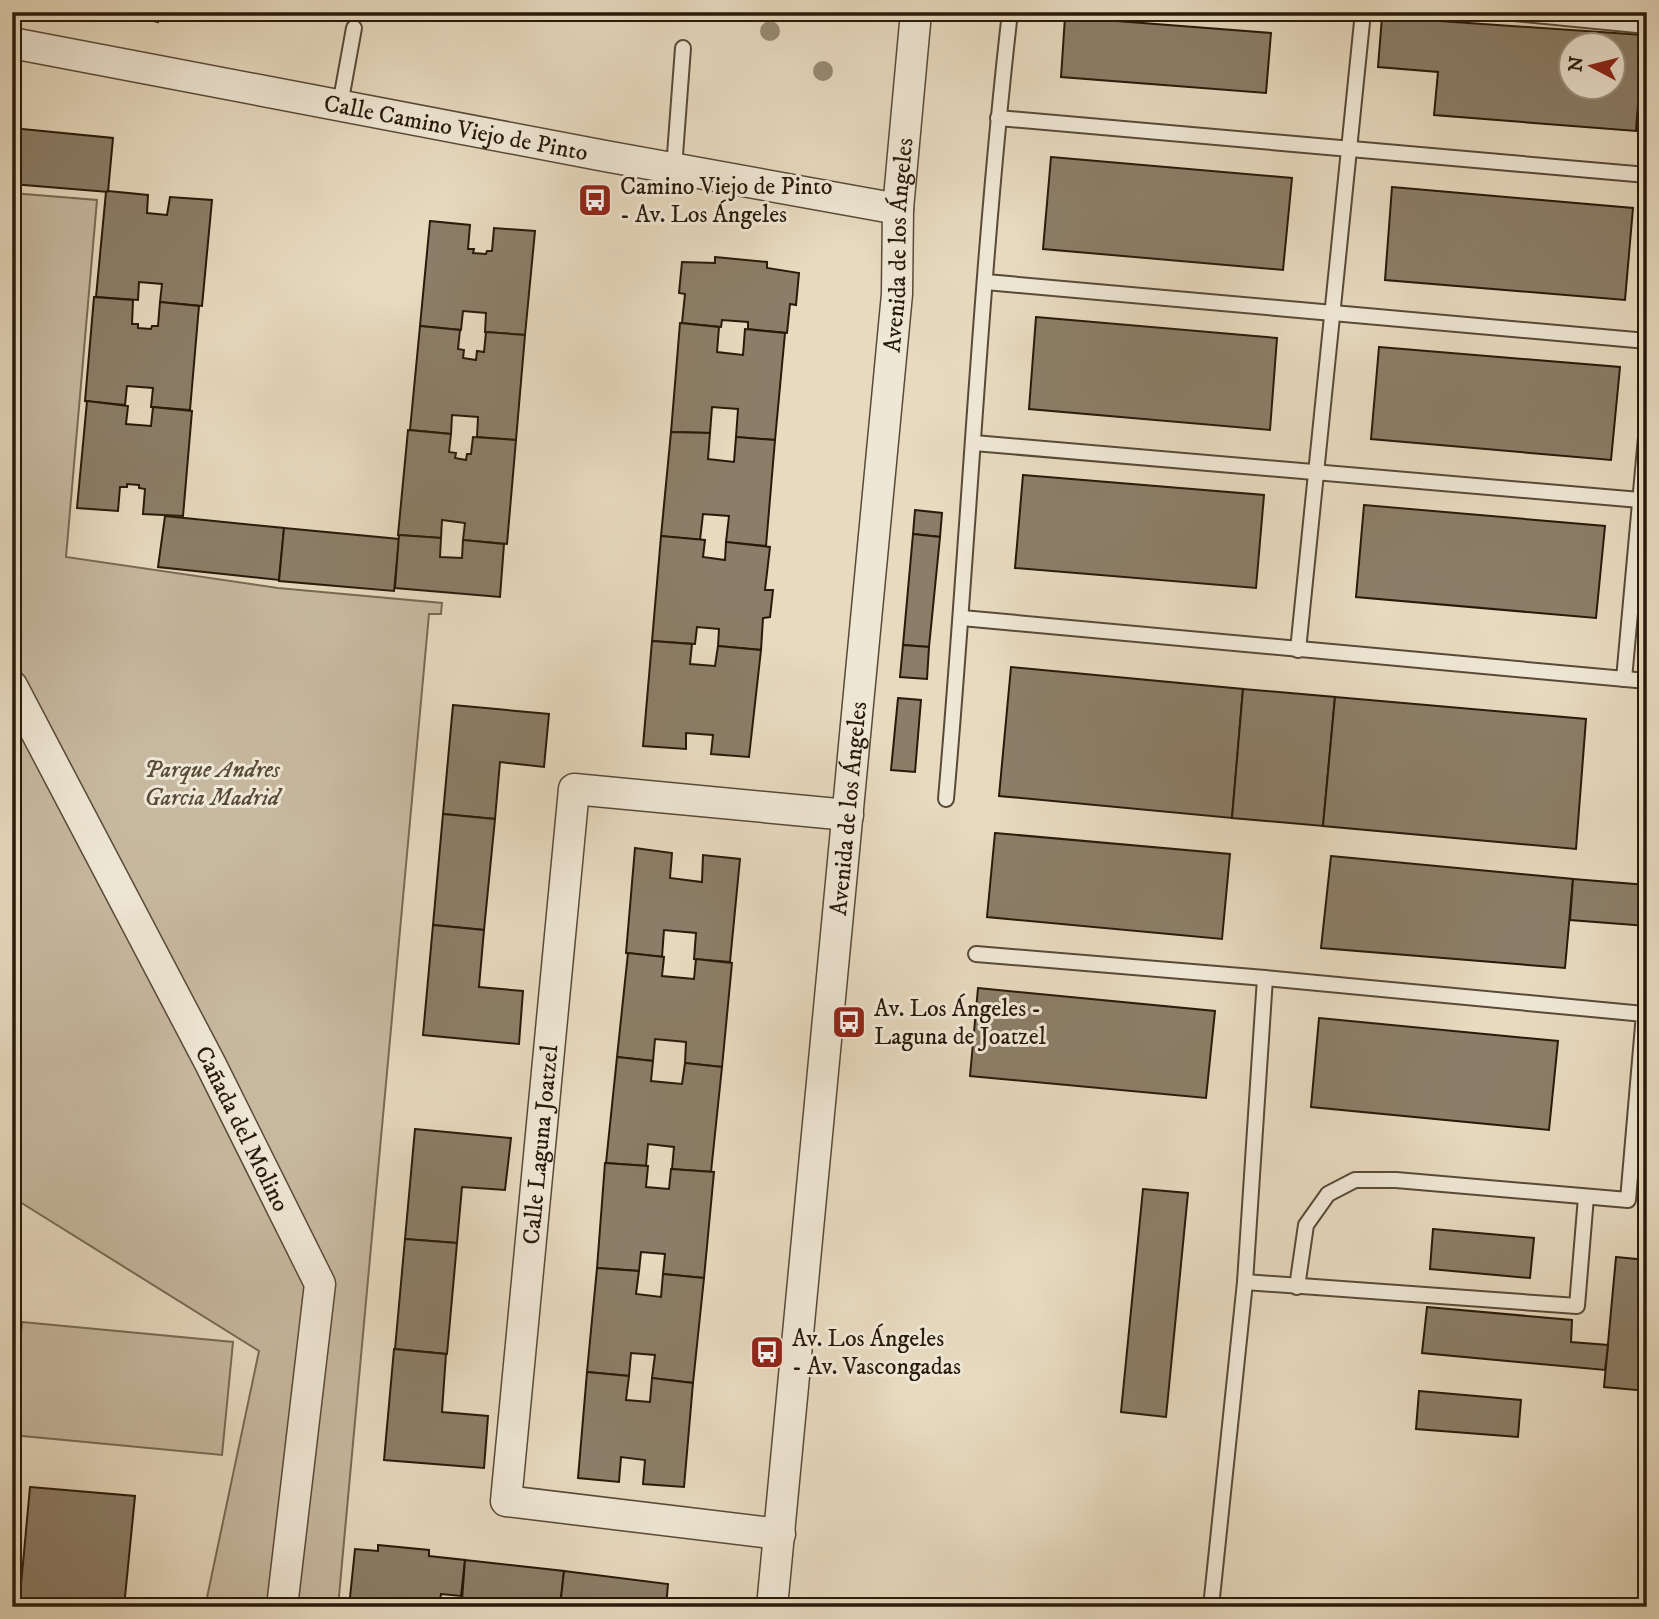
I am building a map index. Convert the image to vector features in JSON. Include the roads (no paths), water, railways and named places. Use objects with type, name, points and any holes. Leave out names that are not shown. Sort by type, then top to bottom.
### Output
[{"type":"street","name":"Avenida de los Ángeles","points":[[772,1607],[897,294],[898,209],[916,12]]},
{"type":"street","name":"Calle Camino Viejo de Pinto","points":[[12,43],[898,209]]},
{"type":"street","name":"Cañada del Molino","points":[[12,686],[204,1051],[320,1284],[282,1607]]},
{"type":"street","name":"Calle Laguna Joatzel","points":[[780,1534],[506,1501],[573,789],[848,815]]},
{"type":"lane","points":[[946,799],[962,618],[998,118],[1010,12]]},
{"type":"lane","points":[[1298,650],[1363,12]]},
{"type":"lane","points":[[1504,12],[1647,26]]},
{"type":"lane","points":[[340,106],[354,28]]},
{"type":"lane","points":[[674,168],[683,48]]},
{"type":"lane","points":[[998,118],[1647,175]]},
{"type":"lane","points":[[986,282],[1647,341]]},
{"type":"lane","points":[[1624,679],[1647,426]]},
{"type":"lane","points":[[974,443],[1640,500]]},
{"type":"lane","points":[[962,618],[1647,681]]},
{"type":"lane","points":[[976,954],[1644,1014],[1640,1160],[1628,1200],[1396,1180],[1354,1180],[1328,1194],[1306,1225],[1297,1287]]},
{"type":"lane","points":[[1211,1607],[1245,1282],[1265,978]]},
{"type":"lane","points":[[1245,1282],[1577,1306],[1586,1197]]},
{"type":"place","name":"Camino Viejo de Pinto - Av. Los Ángeles","points":[[595,200]]},
{"type":"place","name":"Av. Los Ángeles - Laguna de Joatzel","points":[[849,1022]]},
{"type":"place","name":"Av. Los Ángeles - Av. Vascongadas","points":[[767,1352]]},
{"type":"park label","name":"Parque Andres Garcia Madrid","points":[[212,783]]}]
